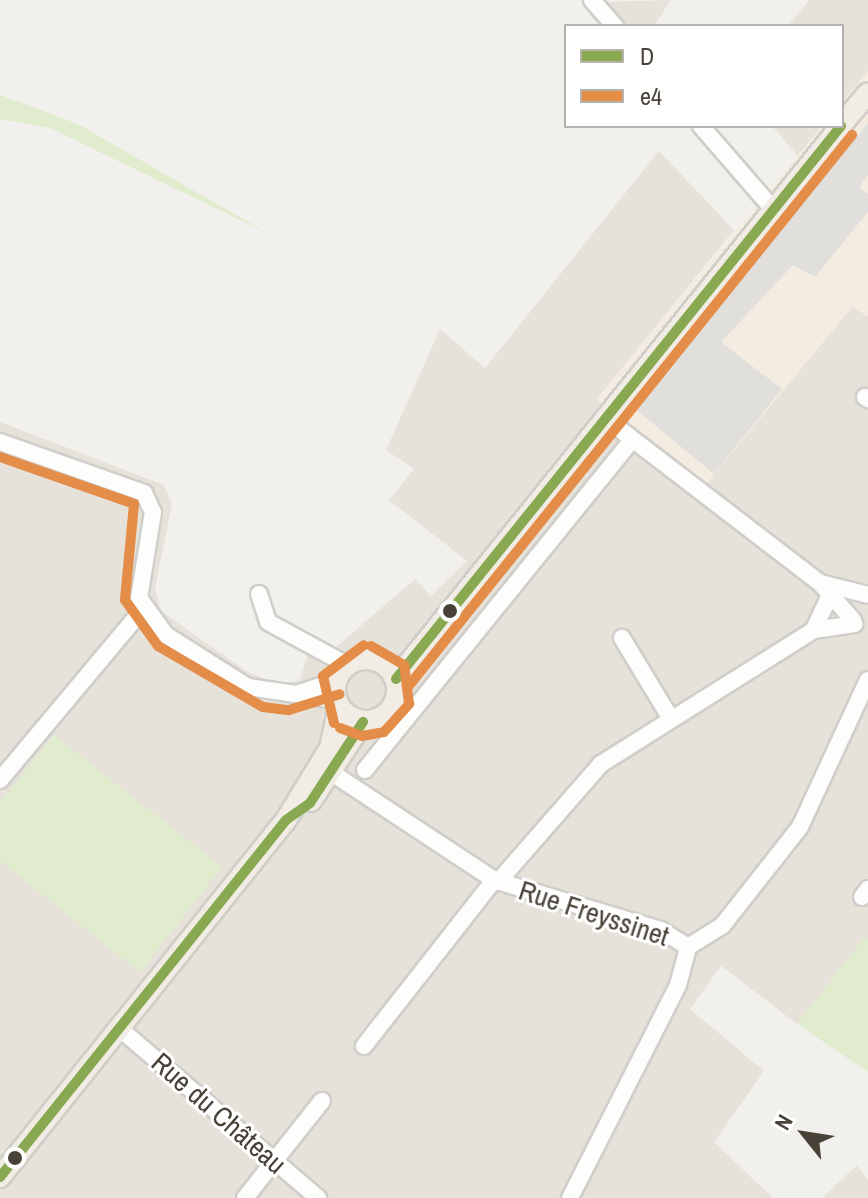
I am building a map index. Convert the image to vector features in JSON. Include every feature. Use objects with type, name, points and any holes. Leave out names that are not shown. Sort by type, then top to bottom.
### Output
[{"type":"main road","points":[[844,121],[868,93]]},
{"type":"main road","points":[[396,679],[443,615],[839,128]]},
{"type":"main road","points":[[339,688],[381,662],[443,615]]},
{"type":"main road","points":[[0,1177],[286,820],[332,773],[363,722],[399,713],[396,679],[381,662]]},
{"type":"main road","points":[[339,688],[363,722]]},
{"type":"main road","points":[[286,820],[334,731],[339,688]]},
{"type":"street","points":[[592,0],[613,24]]},
{"type":"street","points":[[703,128],[772,208]]},
{"type":"street","points":[[605,418],[825,589],[859,626]]},
{"type":"street","points":[[365,770],[399,713],[631,441]]},
{"type":"street","points":[[0,442],[144,493],[153,512],[139,582],[142,610],[205,662],[248,687],[286,696],[339,688]]},
{"type":"street","points":[[825,589],[868,595]]},
{"type":"street","points":[[814,630],[825,589]]},
{"type":"street","points":[[259,594],[268,622],[339,688]]},
{"type":"street","points":[[859,626],[857,602],[868,595]]},
{"type":"street","points":[[0,780],[142,610]]},
{"type":"street","points":[[364,1046],[496,881],[601,764],[814,630],[859,626]]},
{"type":"street","points":[[622,638],[671,719]]},
{"type":"street","points":[[570,1198],[678,985],[688,947],[722,926],[800,827],[868,683]]},
{"type":"street","points":[[332,773],[334,731]]},
{"type":"street","points":[[346,754],[356,789]]},
{"type":"street","name":"Rue Freyssinet","points":[[332,773],[496,881],[661,930],[688,947]]},
{"type":"street","name":"Rue du Château","points":[[119,1028],[318,1198]]},
{"type":"street","points":[[245,1198],[322,1101]]},
{"type":"shaded area","points":[[671,0],[655,24],[623,24],[601,2]]},
{"type":"shaded area","points":[[809,0],[868,0],[868,71],[844,100],[844,24],[790,24]]},
{"type":"shaded area","points":[[868,71],[868,316],[852,307],[703,488],[597,399],[820,128],[844,128],[844,100]]},
{"type":"shaded area","points":[[868,123],[868,175],[859,187],[868,194],[868,212],[815,277],[793,265],[721,342],[782,389],[714,474],[634,408]]},
{"type":"shaded area","points":[[774,128],[820,128],[798,156]]},
{"type":"shaded area","points":[[659,151],[734,230],[597,399],[703,487],[852,307],[868,316],[868,939],[797,1024],[721,966],[690,1009],[764,1071],[714,1142],[773,1198],[0,1198],[0,422],[164,485],[172,504],[155,589],[161,611],[246,671],[278,684],[300,680],[313,637],[336,647],[415,579],[431,596],[467,561],[389,500],[414,469],[386,450],[440,329],[485,368]]},
{"type":"shaded area","points":[[857,1165],[868,1180],[868,1198],[822,1198]]},
{"type":"green space","points":[[0,95],[78,124],[269,234],[50,128],[0,119]]},
{"type":"green space","points":[[54,735],[222,867],[140,972],[0,861],[0,803]]},
{"type":"green space","points":[[865,937],[868,939],[868,1072],[797,1024]]},
{"type":"transit line","name":"D","points":[[396,679],[839,128]]},
{"type":"transit line","name":"e4","points":[[407,688],[852,135]]},
{"type":"transit line","name":"e4","points":[[0,457],[134,504],[125,600],[158,646],[263,707],[289,710],[340,694]]},
{"type":"transit line","name":"e4","points":[[334,723],[323,676],[364,645]]},
{"type":"transit line","name":"e4","points":[[340,728],[362,736],[384,732],[409,704],[404,665],[371,646]]},
{"type":"transit line","name":"D","points":[[0,1177],[286,820],[310,803],[363,722]]}]
